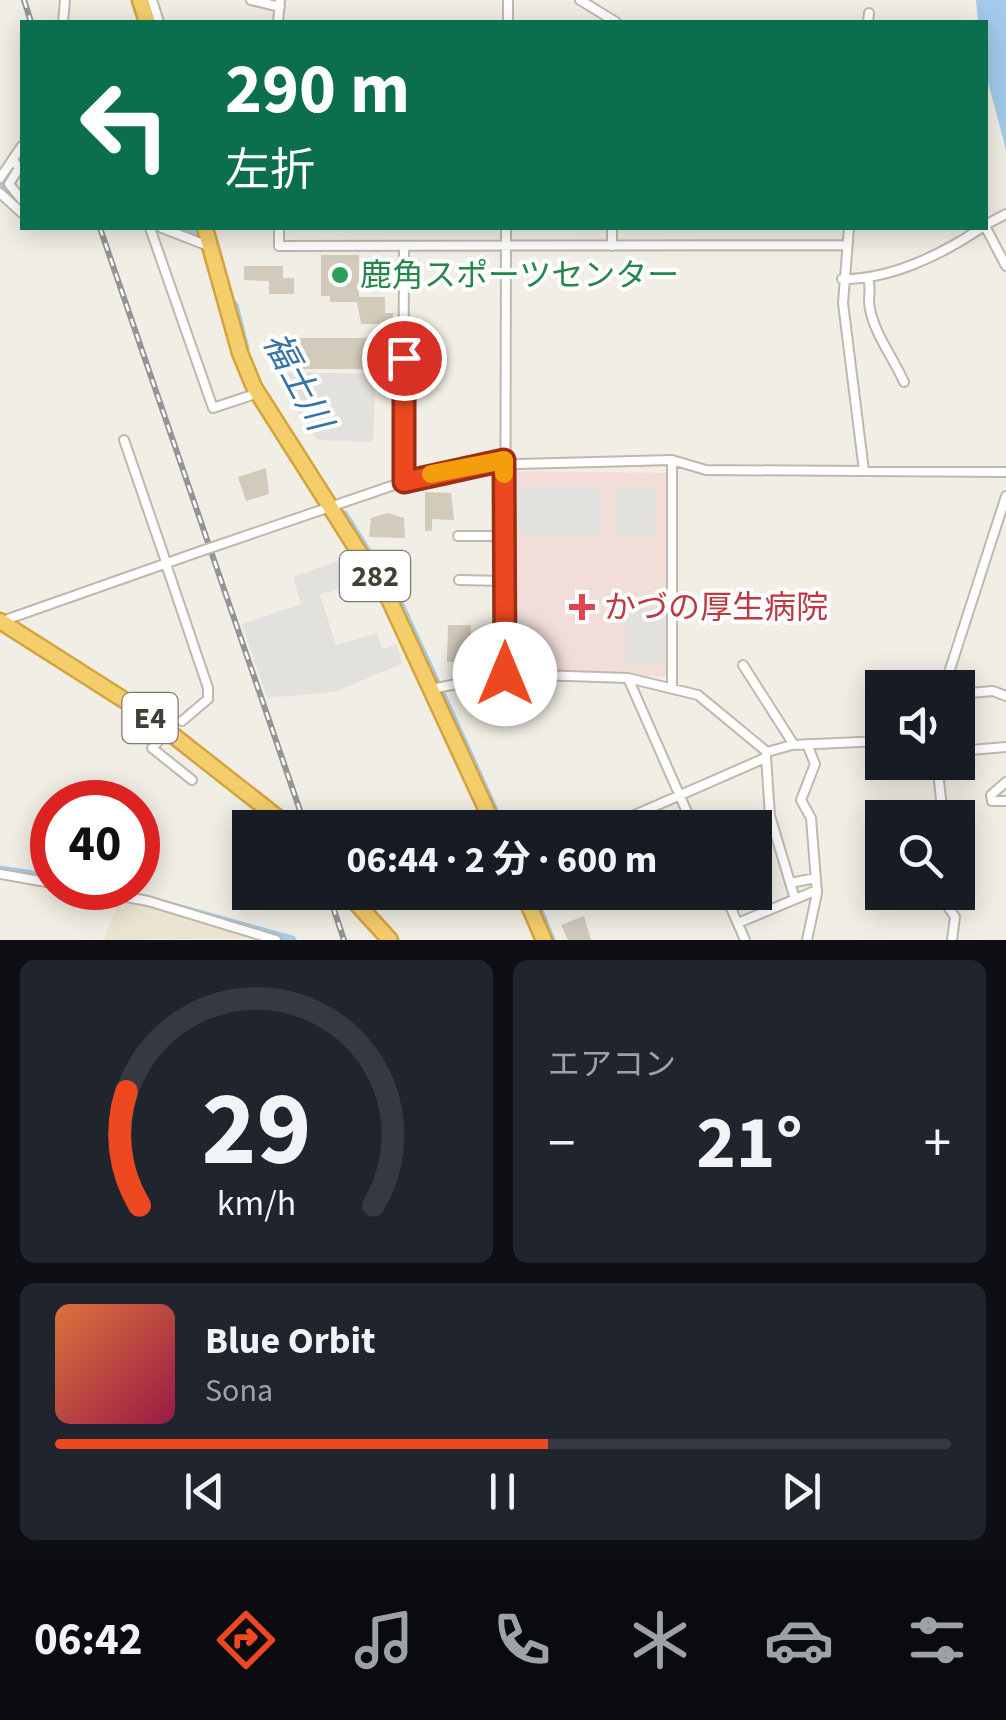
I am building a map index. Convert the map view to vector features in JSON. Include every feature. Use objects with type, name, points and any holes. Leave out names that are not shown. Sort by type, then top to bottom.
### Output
[{"type":"highway","name":"282","points":[[208,239],[240,353],[258,393],[390,601],[486,810]]},
{"type":"highway","name":"E4","points":[[3,624],[142,721],[256,810]]},
{"type":"highway","name":"E4","points":[[3,624],[146,714],[268,810]]},
{"type":"highway","points":[[362,910],[390,940]]},
{"type":"highway","points":[[374,910],[401,940]]},
{"type":"street","points":[[251,0],[280,4]]},
{"type":"street","points":[[580,0],[612,20]]},
{"type":"street","points":[[1,177],[20,149]]},
{"type":"street","points":[[13,160],[19,168],[9,184],[20,198]]},
{"type":"street","points":[[1,195],[20,212]]},
{"type":"street","points":[[151,230],[212,408],[258,393]]},
{"type":"street","points":[[170,230],[208,239]]},
{"type":"street","points":[[279,230],[279,246],[845,245]]},
{"type":"street","points":[[505,674],[506,230]]},
{"type":"street","points":[[612,230],[612,246]]},
{"type":"street","points":[[849,230],[842,279],[864,471]]},
{"type":"street","points":[[842,279],[868,278],[951,250],[978,230]]},
{"type":"street","points":[[986,230],[1006,266]]},
{"type":"street","points":[[404,246],[404,482]]},
{"type":"street","points":[[868,278],[872,291],[868,304],[879,338],[887,343],[904,382]]},
{"type":"street","points":[[124,440],[208,688],[208,699],[182,721]]},
{"type":"street","points":[[3,624],[404,482],[504,460],[672,460],[706,470],[1006,472]]},
{"type":"street","points":[[672,460],[672,689]]},
{"type":"street","points":[[950,670],[1006,496]]},
{"type":"street","points":[[458,536],[504,536]]},
{"type":"street","points":[[459,580],[504,581]]},
{"type":"street","points":[[742,666],[794,745]]},
{"type":"street","points":[[432,689],[505,674],[628,678],[709,701],[766,755],[770,816],[795,899]]},
{"type":"street","points":[[628,678],[686,810]]},
{"type":"street","points":[[975,693],[993,691],[1006,696]]},
{"type":"street","points":[[647,810],[794,745],[865,742]]},
{"type":"street","points":[[157,743],[152,748],[192,780]]},
{"type":"street","points":[[806,940],[817,890],[811,818],[800,800],[816,764],[808,744]]},
{"type":"street","points":[[975,750],[1006,747]]},
{"type":"street","points":[[1006,782],[991,794],[992,801],[1006,801]]},
{"type":"street","points":[[0,874],[30,879]]},
{"type":"street","points":[[790,884],[816,878]]},
{"type":"street","points":[[738,923],[817,890]]},
{"type":"street","points":[[160,905],[276,940]]},
{"type":"street","points":[[732,910],[745,940]]},
{"type":"street","points":[[950,910],[955,917],[952,940]]},
{"type":"shaded area","points":[[280,372],[376,374],[373,442],[318,440],[283,390]]},
{"type":"shaded area","points":[[509,471],[669,473],[669,677],[509,669]]},
{"type":"shaded area","points":[[519,486],[602,486],[602,536],[519,536]]},
{"type":"shaded area","points":[[615,487],[656,488],[655,537],[615,536]]},
{"type":"shaded area","points":[[354,555],[371,577],[320,595],[336,645],[377,633],[382,649],[397,644],[402,664],[334,692],[267,698],[242,624],[301,604],[293,577]]},
{"type":"shaded area","points":[[626,607],[665,607],[665,665],[626,665]]},
{"type":"shaded area","points":[[516,613],[551,648],[537,666],[510,640]]},
{"type":"shaded area","points":[[160,909],[254,938],[104,940],[115,910]]},
{"type":"water","points":[[976,0],[1006,0],[1006,150],[988,82],[988,20],[978,20]]},
{"type":"building","name":"鹿角スポーツセンター","points":[[321,255],[359,255],[359,297],[385,297],[385,313],[393,313],[392,324],[361,324],[357,302],[330,302],[330,296],[321,296]]},
{"type":"building","points":[[244,266],[283,266],[283,278],[294,278],[294,294],[269,294],[269,281],[244,280]]},
{"type":"building","points":[[286,338],[367,338],[367,369],[286,369]]},
{"type":"building","points":[[266,468],[269,494],[246,501],[238,477]]},
{"type":"building","points":[[425,492],[451,493],[454,520],[432,519],[432,531],[425,531]]},
{"type":"building","points":[[388,513],[404,518],[405,538],[369,537],[371,518]]},
{"type":"building","points":[[448,625],[471,625],[470,662],[447,662]]},
{"type":"building","points":[[584,916],[591,940],[568,940],[561,925]]},
{"type":"waterway","points":[[0,179],[20,204]]},
{"type":"waterway","points":[[193,230],[211,234]]},
{"type":"waterway","name":"福士川","points":[[234,305],[245,348]]},
{"type":"waterway","name":"福士川","points":[[344,515],[399,603],[436,683]]},
{"type":"waterway","name":"福士川","points":[[440,691],[494,810]]},
{"type":"waterway","points":[[0,870],[30,875]]},
{"type":"waterway","points":[[160,903],[292,940]]},
{"type":"waterway","name":"福士川","points":[[538,910],[551,940]]},
{"type":"railway","points":[[24,0],[30,20]]},
{"type":"railway","points":[[101,230],[300,810]]},
{"type":"railway","points":[[334,910],[344,940]]},
{"type":"slow traffic","points":[[431,474],[504,460],[504,474]]},
{"type":"place","name":"鹿角スポーツセンター","points":[[340,275]]},
{"type":"place","name":"かづの厚生病院","points":[[582,607]]},
{"type":"route","points":[[404,358],[404,482],[504,460],[505,674]]}]
